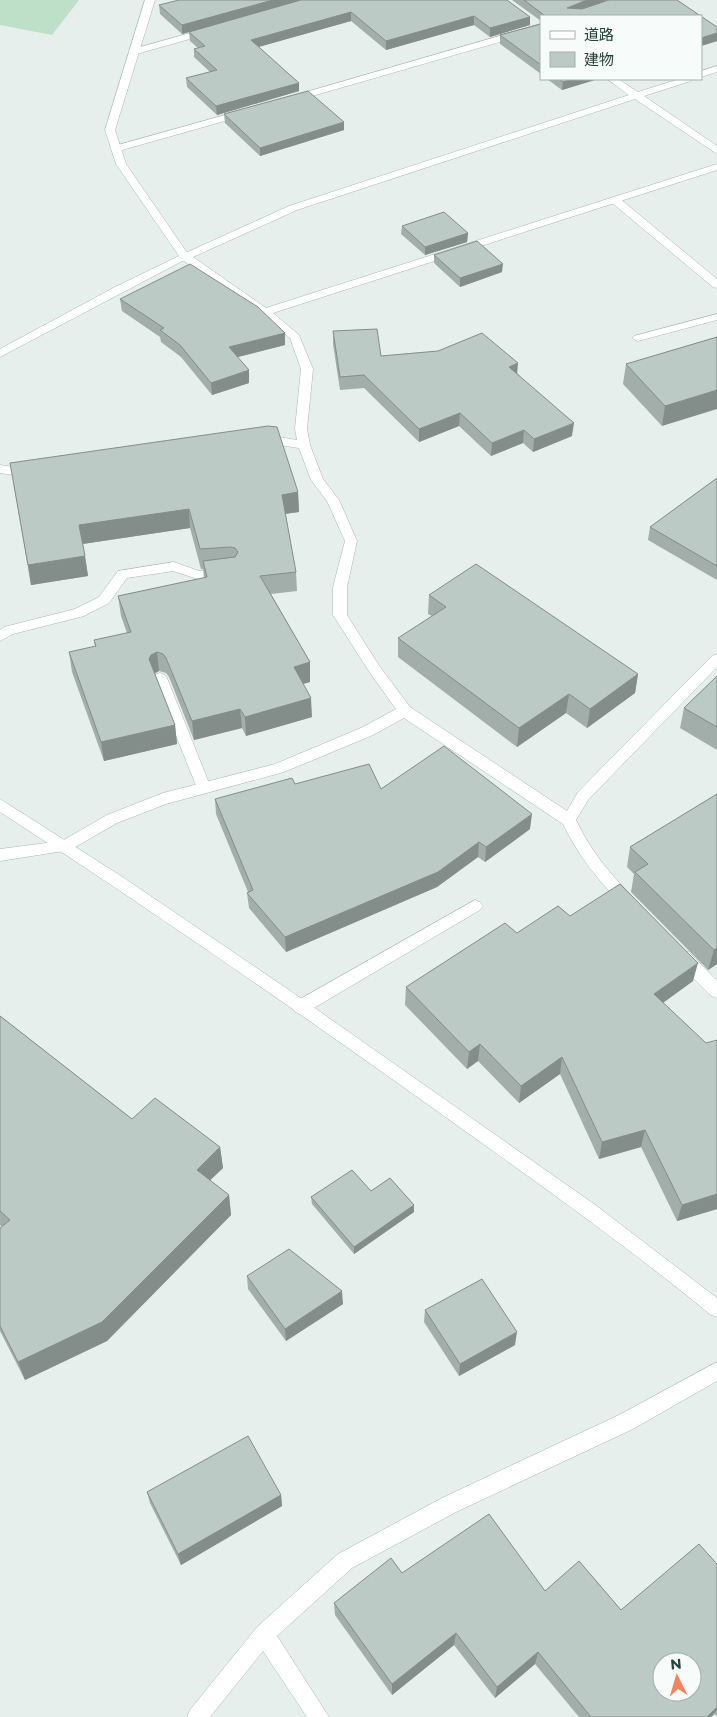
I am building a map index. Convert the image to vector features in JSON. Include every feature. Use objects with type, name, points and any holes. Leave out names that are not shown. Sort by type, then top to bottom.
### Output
[{"type":"street","points":[[150,0],[110,130],[115,149],[121,164],[185,257],[265,312],[294,338],[306,369],[301,429],[304,445],[317,480],[333,500],[351,541],[340,587],[340,615],[375,670],[405,711],[569,820],[577,838],[597,870],[637,910]]},
{"type":"street","points":[[285,100],[539,26]]},
{"type":"street","points":[[133,52],[217,29]]},
{"type":"street","points":[[702,74],[717,69]]},
{"type":"street","points":[[613,80],[717,151]]},
{"type":"street","points":[[0,354],[119,289],[286,212],[333,194],[685,80]]},
{"type":"street","points":[[115,149],[257,109]]},
{"type":"street","points":[[265,312],[717,168]]},
{"type":"street","points":[[615,200],[717,286]]},
{"type":"street","points":[[638,338],[717,317]]},
{"type":"street","points":[[247,438],[272,439],[304,445]]},
{"type":"street","points":[[0,469],[14,471],[43,466]]},
{"type":"street","points":[[0,636],[9,630],[79,613],[104,600],[123,574],[174,566],[198,575],[231,572]]},
{"type":"street","points":[[569,820],[583,796],[717,660]]},
{"type":"street","points":[[160,678],[204,788]]},
{"type":"street","points":[[0,855],[65,846],[112,819],[163,799],[279,768],[368,731],[405,711]]},
{"type":"street","points":[[0,805],[65,846],[301,1007],[664,1264],[717,1309]]},
{"type":"street","points":[[301,1007],[475,906]]},
{"type":"street","points":[[670,944],[717,992]]},
{"type":"street","points":[[196,1717],[264,1634],[345,1561],[451,1504],[626,1422],[717,1370]]},
{"type":"street","points":[[264,1634],[319,1717]]},
{"type":"green space","points":[[0,0],[79,0],[52,35],[0,25]]},
{"type":"building","points":[[179,0],[273,0],[182,25],[159,5]]},
{"type":"building","points":[[301,0],[507,0],[530,17],[490,28],[474,16],[386,41],[351,12],[251,40],[299,83],[216,106],[186,78],[217,70],[194,49],[205,46],[189,32]]},
{"type":"building","points":[[524,0],[587,0],[567,8],[582,9],[609,0],[677,0],[700,15],[544,15]]},
{"type":"building","points":[[702,17],[717,27],[717,33],[702,38]]},
{"type":"building","points":[[540,24],[540,64],[500,35]]},
{"type":"building","points":[[308,91],[344,122],[260,148],[224,114]]},
{"type":"building","points":[[444,212],[468,233],[425,247],[402,226]]},
{"type":"building","points":[[477,241],[503,264],[460,278],[434,255]]},
{"type":"building","points":[[190,264],[258,307],[285,333],[229,347],[249,370],[211,383],[180,345],[160,330],[164,328],[120,299]]},
{"type":"building","points":[[377,329],[381,356],[438,351],[482,333],[518,363],[509,367],[574,423],[534,439],[524,430],[492,443],[460,413],[419,429],[364,375],[340,377],[333,331]]},
{"type":"building","points":[[717,337],[717,390],[665,406],[626,364]]},
{"type":"building","points":[[268,426],[277,427],[298,492],[282,495],[296,572],[260,576],[310,662],[294,667],[311,698],[245,717],[240,709],[192,721],[166,658],[163,654],[157,652],[151,655],[149,659],[175,725],[101,742],[69,652],[96,646],[94,640],[131,632],[118,596],[207,577],[203,561],[235,557],[238,552],[235,548],[230,547],[200,549],[189,509],[79,525],[85,556],[28,565],[10,463]]},
{"type":"building","points":[[717,478],[717,566],[650,527]]},
{"type":"building","points":[[476,564],[638,674],[590,709],[569,694],[519,728],[398,638],[446,607],[429,595]]},
{"type":"building","points":[[717,676],[717,727],[684,708]]},
{"type":"building","points":[[444,746],[532,814],[486,847],[479,842],[438,872],[285,937],[247,893],[253,890],[215,799],[292,778],[295,784],[369,764],[381,789]]},
{"type":"building","points":[[717,794],[717,948],[714,950],[635,872],[648,864],[630,847]]},
{"type":"building","points":[[620,884],[698,963],[654,994],[706,1043],[717,1040],[717,1194],[682,1205],[645,1130],[602,1142],[562,1057],[521,1086],[480,1044],[469,1052],[406,987],[505,923],[517,933],[558,906],[570,916]]},
{"type":"building","points":[[0,1016],[132,1119],[155,1098],[220,1147],[197,1170],[229,1195],[102,1322],[18,1362],[0,1326],[0,1228],[10,1220],[0,1211]]},
{"type":"building","points":[[352,1170],[371,1191],[390,1178],[414,1205],[354,1247],[311,1197]]},
{"type":"building","points":[[289,1249],[342,1291],[285,1329],[247,1276]]},
{"type":"building","points":[[482,1279],[517,1332],[460,1364],[425,1310]]},
{"type":"building","points":[[248,1436],[281,1495],[178,1554],[147,1492]]},
{"type":"building","points":[[489,1514],[545,1591],[579,1561],[621,1610],[699,1544],[717,1564],[717,1707],[707,1717],[591,1717],[538,1652],[497,1687],[456,1633],[392,1684],[334,1603],[391,1558],[402,1573]]}]
